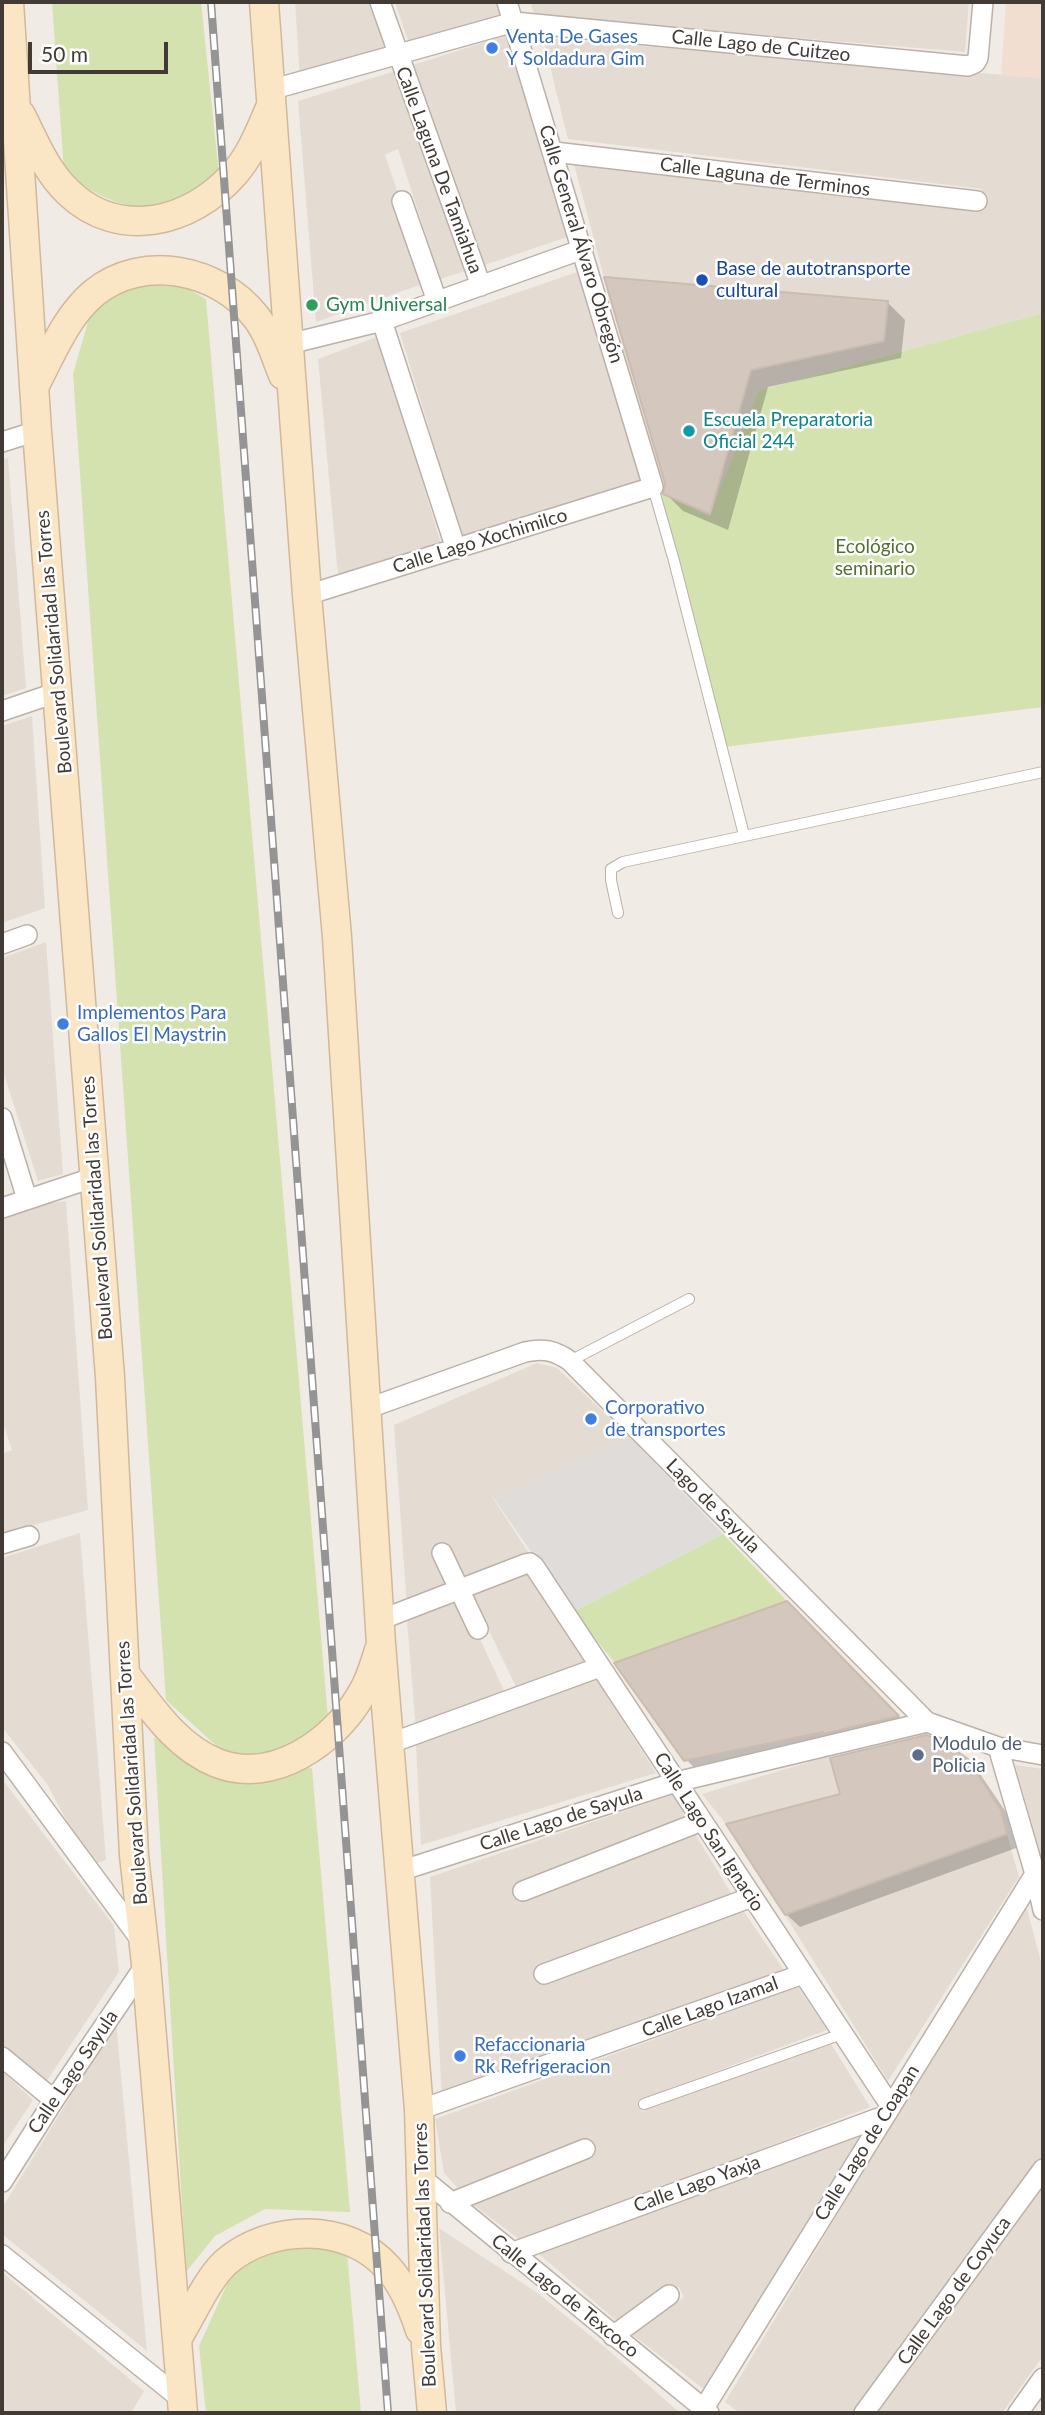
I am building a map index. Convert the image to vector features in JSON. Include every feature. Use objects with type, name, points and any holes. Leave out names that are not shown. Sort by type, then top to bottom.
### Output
[{"type":"main road","name":"Boulevard Solidaridad las Torres","points":[[9,2],[15,103],[11,185],[34,387],[58,692],[110,1377],[134,1855],[145,1955],[182,2406]]},
{"type":"main road","name":"Boulevard Solidaridad las Torres","points":[[264,2],[307,595],[337,937],[381,1632],[419,2110],[426,2346],[432,2413]]},
{"type":"main road","points":[[15,103],[56,179],[68,192],[99,213],[133,222],[168,217],[220,187],[245,159],[271,97]]},
{"type":"main road","points":[[34,387],[66,326],[94,292],[108,283],[139,272],[172,271],[204,278],[219,285],[246,305],[265,331],[293,400]]},
{"type":"main road","points":[[125,1674],[161,1721],[201,1755],[233,1767],[260,1768],[286,1763],[340,1724],[362,1695],[381,1632]]},
{"type":"main road","points":[[177,2339],[223,2264],[243,2250],[270,2239],[285,2235],[312,2234],[354,2243],[388,2267],[416,2317],[426,2346]]},
{"type":"street","name":"Calle Laguna De Tamiahua","points":[[380,2],[481,286]]},
{"type":"street","name":"Calle General Álvaro Obregón","points":[[507,2],[653,487]]},
{"type":"street","name":"Calle Lago de Cuitzeo","points":[[271,97],[398,54],[513,22],[968,66],[978,58],[983,2]]},
{"type":"street","name":"Calle Laguna de Terminos","points":[[554,152],[977,201]]},
{"type":"street","points":[[402,201],[437,301]]},
{"type":"street","points":[[289,344],[382,320],[583,249]]},
{"type":"street","points":[[382,320],[456,549]]},
{"type":"street","points":[[2,442],[37,431]]},
{"type":"street","name":"Calle Lago Xochimilco","points":[[307,595],[653,487]]},
{"type":"street","points":[[2,711],[58,692]]},
{"type":"street","points":[[2,944],[27,935]]},
{"type":"street","points":[[2,1118],[27,1199]]},
{"type":"street","points":[[2,1208],[94,1177]]},
{"type":"street","name":"Lago de Sayula","points":[[366,1409],[525,1352],[553,1350],[570,1361],[927,1722],[998,1747]]},
{"type":"street","points":[[2,1544],[29,1536]]},
{"type":"street","points":[[442,1553],[478,1629]]},
{"type":"street","name":"Calle Lago San Ignacio","points":[[459,1590],[525,1564],[534,1566],[842,2034],[887,2110]]},
{"type":"street","points":[[381,1632],[459,1590]]},
{"type":"street","points":[[391,1743],[600,1667]]},
{"type":"street","name":"Calle Lago de Sayula","points":[[400,1871],[676,1782],[927,1722]]},
{"type":"street","points":[[1043,1755],[998,1747],[1043,1910]]},
{"type":"street","points":[[2,1752],[145,1955]]},
{"type":"street","points":[[523,1891],[702,1821]]},
{"type":"street","name":"Calle Lago de Coapan","points":[[704,2412],[887,2110],[1035,1874]]},
{"type":"street","points":[[544,1975],[752,1897]]},
{"type":"street","name":"Calle Lago Sayula","points":[[2,2182],[145,1955]]},
{"type":"street","name":"Calle Lago Izamal","points":[[419,2110],[803,1975]]},
{"type":"street","points":[[2,2057],[54,2100]]},
{"type":"street","name":"Calle Lago Yaxja","points":[[511,2253],[887,2110]]},
{"type":"street","points":[[450,2203],[584,2149]]},
{"type":"street","name":"Calle Lago de Coyuca","points":[[864,2413],[1043,2169]]},
{"type":"street","name":"Calle Lago de Texcoco","points":[[422,2178],[704,2412]]},
{"type":"street","points":[[2,2255],[182,2406]]},
{"type":"street","points":[[613,2336],[669,2295]]},
{"type":"street","points":[[1018,2413],[1043,2378]]},
{"type":"lane","points":[[653,487],[677,570],[744,835]]},
{"type":"lane","points":[[618,913],[611,869],[623,862],[1043,772]]},
{"type":"lane","points":[[570,1361],[689,1299]]},
{"type":"lane","points":[[644,2104],[842,2034]]},
{"type":"shaded area","points":[[295,2],[378,2],[395,50],[300,79]]},
{"type":"shaded area","points":[[395,2],[499,2],[505,19],[411,49]]},
{"type":"shaded area","points":[[530,2],[969,2],[965,52],[535,16]]},
{"type":"shaded area","points":[[1006,2],[1043,2],[1043,78],[1001,75]]},
{"type":"shaded area","points":[[513,33],[573,235],[479,267],[413,65]]},
{"type":"shaded area","points":[[543,38],[1043,78],[1043,313],[758,391],[709,518],[661,492],[574,164],[979,211],[982,189],[568,139]]},
{"type":"shaded area","points":[[402,69],[472,269],[440,279],[398,149],[385,155],[428,282],[316,322],[298,101]]},
{"type":"shaded area","points":[[580,271],[644,484],[463,540],[400,333]]},
{"type":"shaded area","points":[[379,336],[441,544],[338,576],[318,359]]},
{"type":"shaded area","points":[[8,458],[26,688],[2,696],[2,460]]},
{"type":"shaded area","points":[[32,716],[45,908],[2,923],[2,726]]},
{"type":"shaded area","points":[[46,942],[63,1174],[38,1181],[2,1068],[2,958]]},
{"type":"shaded area","points":[[66,1201],[88,1510],[2,1534],[2,1454],[12,1450],[2,1420],[2,1219],[37,1205]]},
{"type":"shaded area","points":[[537,1363],[557,1368],[630,1437],[495,1500],[489,1492],[532,1558],[407,1607],[394,1425]]},
{"type":"shaded area","points":[[630,1437],[723,1534],[573,1612],[495,1500]]},
{"type":"shaded area","points":[[80,1533],[106,1860],[90,1865],[47,1784],[2,1727],[2,1558]]},
{"type":"shaded area","points":[[528,1569],[592,1663],[518,1691],[471,1593]]},
{"type":"shaded area","points":[[461,1598],[506,1695],[416,1730],[407,1621]]},
{"type":"shaded area","points":[[593,1674],[656,1773],[421,1845],[416,1743]]},
{"type":"shaded area","points":[[829,1756],[840,1794],[726,1824],[702,1794]]},
{"type":"shaded area","points":[[1015,1765],[1043,1769],[1043,1862]]},
{"type":"shaded area","points":[[2,1779],[114,1926],[119,1972],[44,2085],[2,2046]]},
{"type":"shaded area","points":[[678,1793],[686,1822],[734,1898],[536,1974],[543,1984],[742,1909],[784,1970],[442,2099],[430,1877]]},
{"type":"shaded area","points":[[1007,1834],[1019,1877],[888,2081],[785,1915]]},
{"type":"shaded area","points":[[1025,1901],[1043,1969],[1043,2156],[851,2413],[740,2413],[725,2402]]},
{"type":"shaded area","points":[[798,1987],[827,2030],[639,2100],[642,2111],[831,2044],[870,2107],[523,2242],[472,2204],[444,2173],[435,2119]]},
{"type":"shaded area","points":[[116,2022],[147,2351],[2,2234],[2,2208]]},
{"type":"shaded area","points":[[2,2071],[33,2100],[2,2147]]},
{"type":"shaded area","points":[[857,2132],[859,2142],[705,2390],[630,2333],[684,2297],[679,2287],[619,2323],[539,2254]]},
{"type":"shaded area","points":[[1043,2186],[1043,2356],[1002,2413],[876,2413]]},
{"type":"shaded area","points":[[439,2228],[536,2292],[606,2348],[680,2413],[456,2413]]},
{"type":"shaded area","points":[[2,2272],[144,2391],[131,2413],[2,2413]]},
{"type":"green space","points":[[52,2],[201,2],[220,184],[158,206],[132,206],[96,193],[64,171]]},
{"type":"green space","points":[[155,271],[206,299],[329,1730],[315,1742],[233,1761],[166,1700],[73,374],[96,294]]},
{"type":"green space","name":"Ecológico seminario","points":[[1043,313],[1043,707],[724,747],[661,492],[709,517],[758,391]]},
{"type":"green space","points":[[723,1534],[787,1601],[615,1663],[573,1612]]},
{"type":"green space","points":[[154,1737],[211,1776],[312,1768],[350,2212],[265,2209],[215,2236],[186,2272]]},
{"type":"green space","points":[[289,2241],[347,2252],[361,2413],[206,2413],[199,2346],[237,2262]]},
{"type":"building","name":"Escuela Preparatoria Oficial 244","points":[[604,277],[888,301],[884,341],[751,370],[710,514],[663,494],[665,483]]},
{"type":"building","points":[[787,1601],[899,1716],[684,1761],[614,1663]]},
{"type":"building","points":[[926,1735],[941,1740],[968,1759],[1001,1810],[1007,1834],[785,1915],[726,1824],[840,1794],[830,1758]]},
{"type":"railway","points":[[211,2],[388,2413]]},
{"type":"place","name":"Venta De Gases Y Soldadura Gim","points":[[492,48]]},
{"type":"place","name":"Base de autotransporte cultural","points":[[702,280]]},
{"type":"place","name":"Gym Universal","points":[[312,305]]},
{"type":"place","name":"Escuela Preparatoria Oficial 244","points":[[689,431]]},
{"type":"place","name":"Implementos Para Gallos El Maystrin","points":[[63,1024]]},
{"type":"place","name":"Corporativo de transportes","points":[[591,1419]]},
{"type":"place","name":"Modulo de Policia","points":[[918,1755]]},
{"type":"place","name":"Refaccionaria Rk Refrigeracion","points":[[460,2056]]}]
